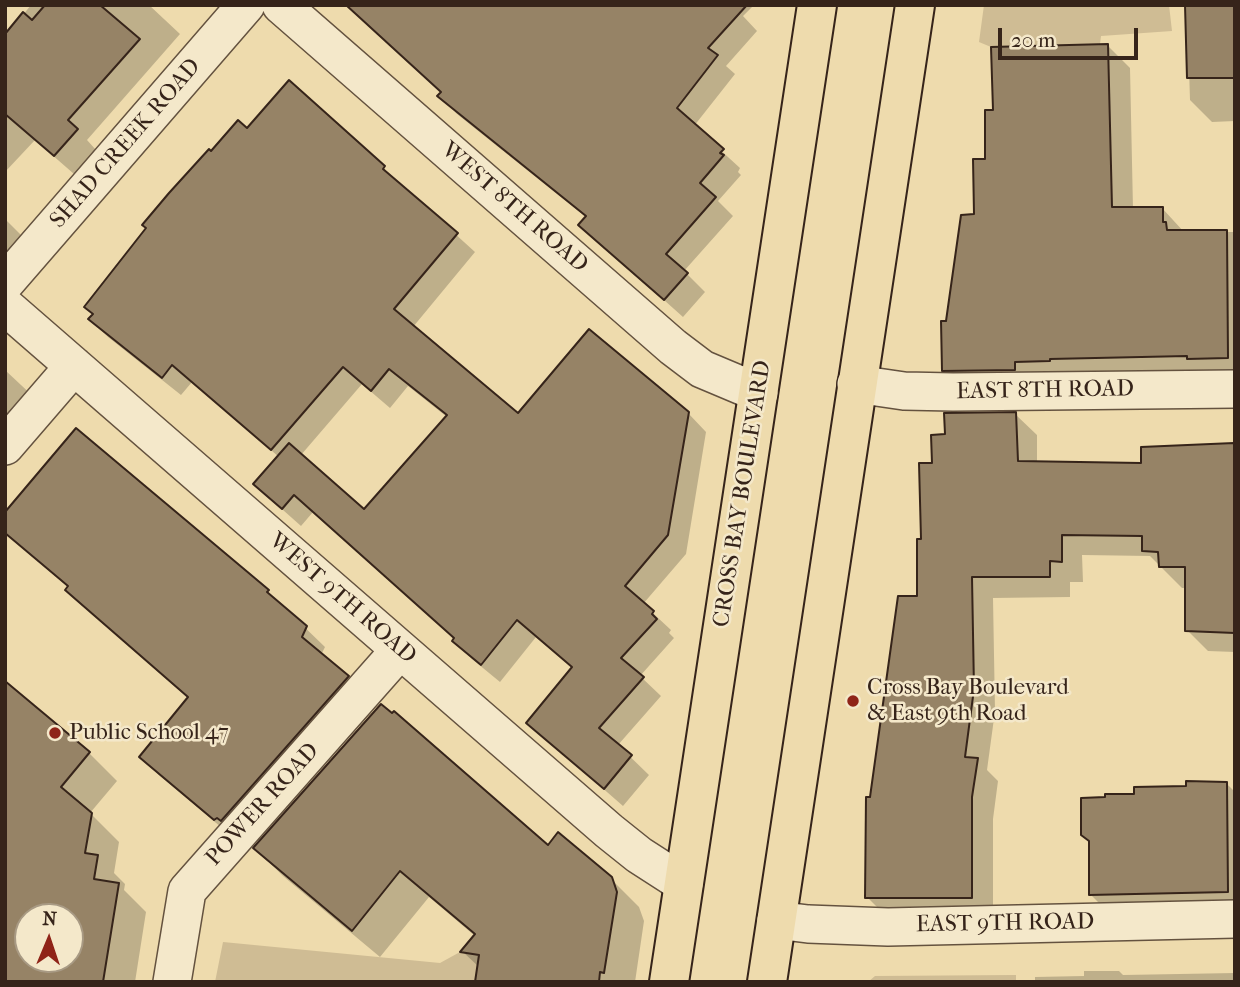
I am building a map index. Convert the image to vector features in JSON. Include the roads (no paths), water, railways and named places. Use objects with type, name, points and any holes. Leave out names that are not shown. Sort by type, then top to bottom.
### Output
[{"type":"main road","name":"CROSS BAY BOULEVARD","points":[[668,982],[817,5]]},
{"type":"main road","points":[[767,982],[915,5]]},
{"type":"street","name":"SHAD CREEK ROAD","points":[[5,283],[246,5]]},
{"type":"street","name":"WEST 8TH ROAD","points":[[281,5],[673,347],[702,369],[758,393]]},
{"type":"street","name":"WEST 9TH ROAD","points":[[5,306],[609,831],[639,855],[684,884]]},
{"type":"street","points":[[5,446],[74,366]]},
{"type":"street","name":"EAST 8TH ROAD","points":[[856,383],[904,391],[953,392],[1235,389]]},
{"type":"street","name":"POWER ROAD","points":[[172,982],[187,891],[400,650]]},
{"type":"street","name":"EAST 9TH ROAD","points":[[776,920],[888,927],[1235,919]]},
{"type":"place","name":"Cross Bay Boulevard & East 9th Road","points":[[853,701]]},
{"type":"place","name":"Public School 47","points":[[55,733]]}]
